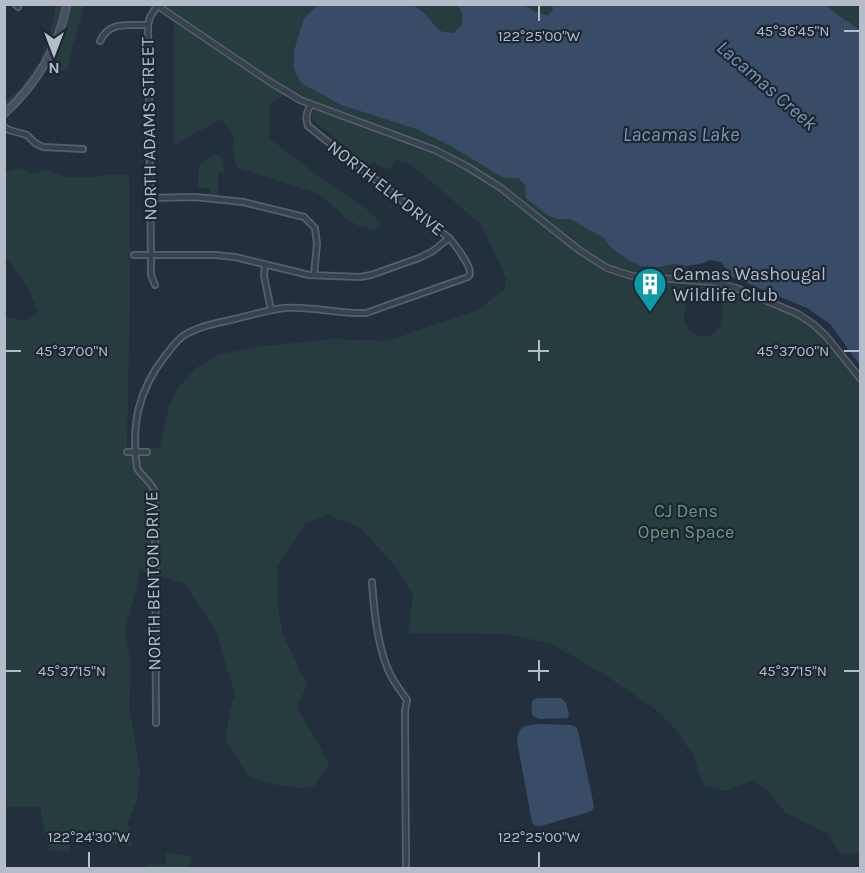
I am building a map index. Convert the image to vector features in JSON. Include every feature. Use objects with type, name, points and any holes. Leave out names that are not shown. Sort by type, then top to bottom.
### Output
[{"type":"main road","points":[[4,114],[29,88],[44,66],[59,34],[68,4]]},
{"type":"street","name":"NORTH ADAMS STREET","points":[[155,285],[151,255],[148,25],[156,5]]},
{"type":"street","points":[[156,5],[279,88],[311,105],[435,150],[466,166],[501,188],[579,250],[606,268],[632,276],[713,282],[736,288],[790,310],[813,324],[826,336],[861,378]]},
{"type":"street","points":[[100,41],[105,32],[115,26],[148,25]]},
{"type":"street","name":"NORTH ELK DRIVE","points":[[311,105],[307,111],[308,126],[449,238],[459,249],[470,274]]},
{"type":"street","points":[[4,127],[27,135],[43,147],[83,150]]},
{"type":"street","points":[[150,198],[195,197],[230,200],[304,217],[315,228],[314,275]]},
{"type":"street","points":[[134,255],[235,257],[314,275],[352,277],[371,275],[426,255],[449,238]]},
{"type":"street","points":[[265,265],[271,310]]},
{"type":"street","name":"NORTH BENTON DRIVE","points":[[156,723],[155,492],[150,482],[137,468],[136,452],[136,423],[142,396],[153,372],[176,343],[200,328],[271,310],[292,308],[366,312],[468,277],[470,274]]},
{"type":"street","points":[[127,452],[147,452]]},
{"type":"street","points":[[372,582],[383,655],[391,677],[407,700],[405,711],[406,868]]},
{"type":"green space","points":[[56,5],[64,5],[56,35],[45,61],[40,59],[50,34]]},
{"type":"green space","points":[[69,5],[85,5],[67,71],[45,70],[58,42]]},
{"type":"green space","points":[[162,5],[318,5],[304,18],[301,83],[341,105],[416,129],[518,178],[525,185],[527,198],[557,219],[570,219],[604,238],[610,247],[640,266],[659,267],[675,264],[687,266],[686,277],[634,275],[615,269],[598,260],[567,237],[507,187],[461,160],[434,147],[335,112],[303,98],[257,72]]},
{"type":"green space","points":[[411,5],[457,5],[462,13],[463,25],[453,33],[440,31],[424,13]]},
{"type":"green space","points":[[522,5],[551,5],[553,10],[548,15]]},
{"type":"green space","points":[[827,5],[860,5],[860,30],[835,13]]},
{"type":"green space","points":[[174,20],[286,93],[270,105],[269,138],[369,211],[382,225],[375,230],[357,225],[320,194],[237,168],[232,150],[234,137],[222,119],[173,145]]},
{"type":"green space","points":[[38,63],[43,65],[37,75],[5,111],[5,102],[20,89]]},
{"type":"green space","name":"CJ Dens Open Space","points":[[316,109],[408,142],[468,170],[571,248],[606,271],[629,279],[706,285],[704,288],[688,291],[684,319],[689,330],[698,336],[710,336],[719,327],[722,318],[723,290],[735,293],[775,307],[812,327],[860,382],[860,853],[841,854],[828,834],[785,812],[769,792],[753,780],[726,791],[704,786],[693,755],[677,731],[655,709],[608,677],[552,644],[508,634],[408,633],[413,595],[392,562],[359,527],[327,515],[305,524],[277,567],[278,609],[283,635],[307,685],[297,708],[329,765],[313,787],[277,785],[249,777],[225,740],[235,695],[216,631],[184,583],[140,570],[125,629],[131,667],[129,707],[140,770],[137,800],[128,822],[132,846],[105,842],[89,832],[69,833],[70,852],[49,850],[40,807],[5,807],[4,314],[6,317],[26,321],[38,312],[29,289],[5,256],[5,173],[19,168],[30,174],[48,170],[66,177],[126,175],[129,172],[130,294],[127,447],[160,448],[169,407],[178,388],[196,368],[220,354],[266,346],[333,339],[387,341],[476,311],[505,289],[506,278],[481,224],[410,164],[396,160],[389,170],[373,162],[369,166],[312,119],[312,113]]},
{"type":"green space","points":[[215,154],[222,158],[225,171],[218,173],[218,199],[210,199],[210,188],[198,188],[199,165]]},
{"type":"green space","points":[[166,852],[193,857],[188,868],[146,868],[146,865],[166,864]]},
{"type":"water","name":"Lacamas Lake","points":[[318,5],[413,5],[424,13],[440,31],[453,33],[462,25],[462,13],[457,5],[522,5],[548,15],[553,10],[551,5],[827,5],[860,30],[860,365],[830,324],[807,308],[732,277],[721,262],[709,260],[687,266],[675,264],[659,267],[640,266],[610,247],[604,238],[570,219],[557,219],[547,215],[526,198],[525,185],[518,178],[504,178],[447,144],[416,129],[341,105],[301,83],[294,69],[294,51],[304,18]]},
{"type":"water","points":[[538,698],[561,698],[566,703],[568,718],[540,719],[533,716],[532,702]]},
{"type":"water","points":[[537,724],[576,727],[594,806],[592,811],[541,826],[535,826],[532,822],[517,741],[522,728]]},
{"type":"place","name":"Camas Washougal Wildlife Club","points":[[650,313]]},
{"type":"water label","name":"Lacamas Creek","points":[[767,85]]}]
